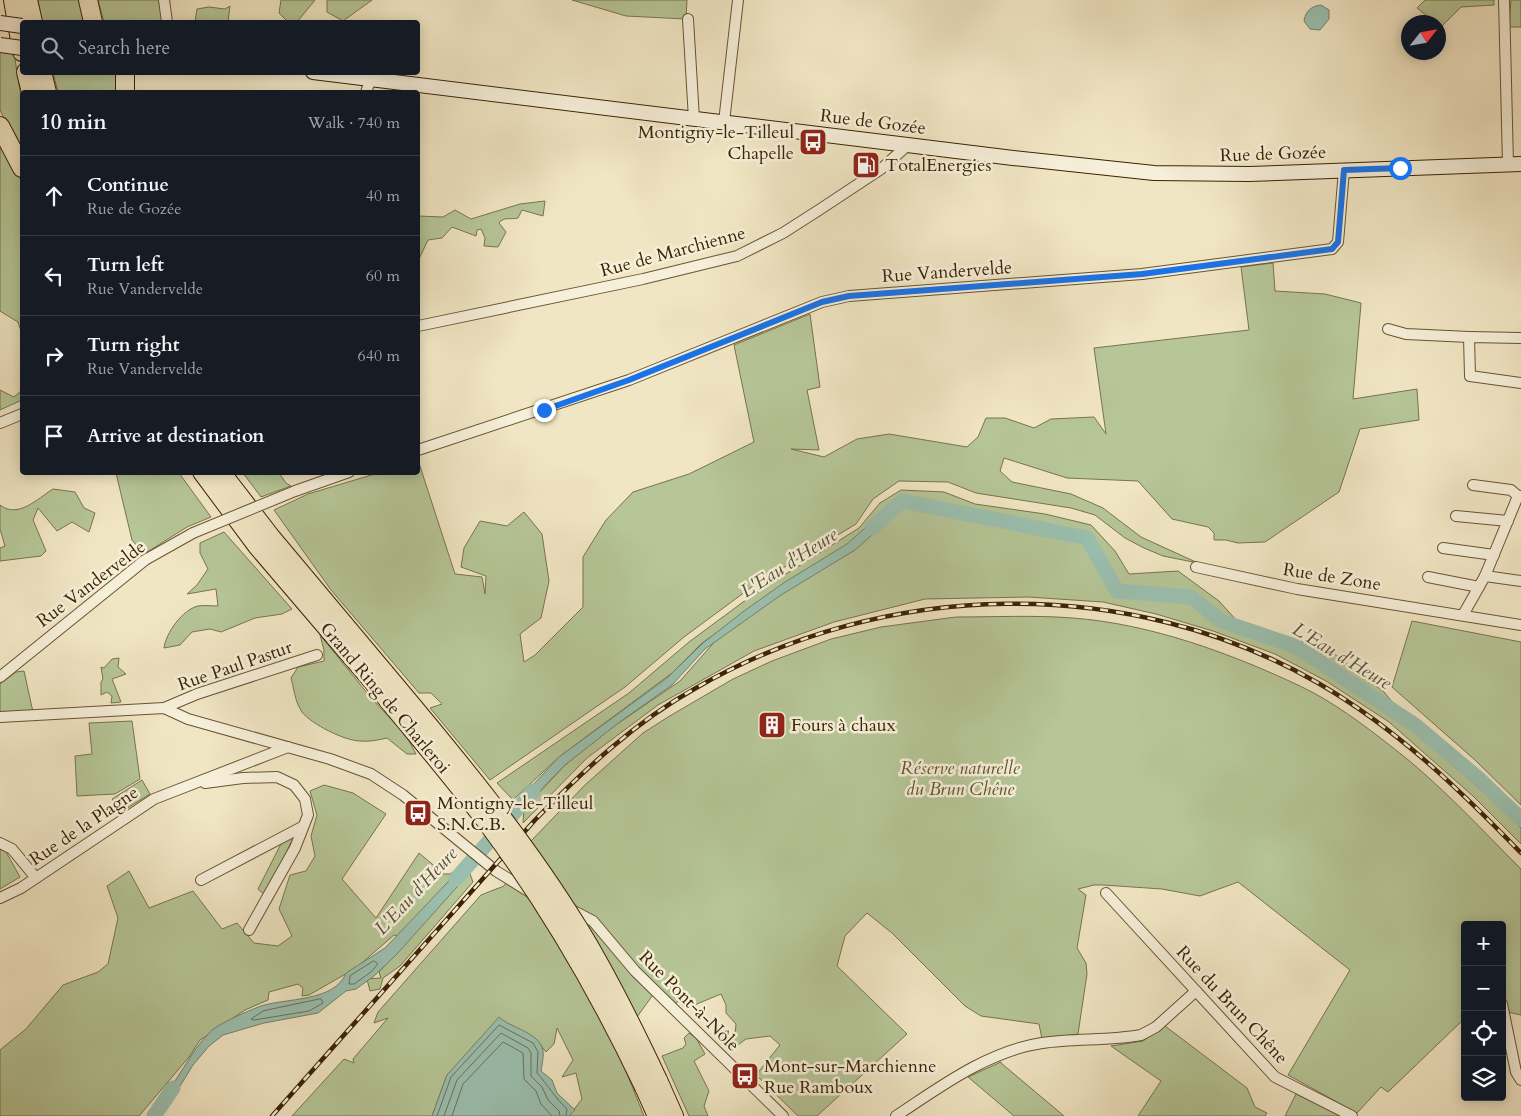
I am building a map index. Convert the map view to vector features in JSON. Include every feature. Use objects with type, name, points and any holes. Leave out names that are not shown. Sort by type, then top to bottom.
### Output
[{"type":"highway","points":[[13,0],[20,40]]},
{"type":"highway","points":[[28,0],[32,20]]},
{"type":"highway","points":[[88,0],[93,20]]},
{"type":"highway","points":[[27,75],[30,90]]},
{"type":"highway","points":[[43,75],[46,90]]},
{"type":"highway","points":[[125,75],[125,90]]},
{"type":"highway","points":[[0,126],[20,164]]},
{"type":"highway","name":"Grand Ring de Charleroi","points":[[204,475],[257,546],[380,678]]},
{"type":"highway","name":"Grand Ring de Charleroi","points":[[224,475],[380,678],[533,888],[566,939],[651,1083],[674,1116]]},
{"type":"highway","name":"Grand Ring de Charleroi","points":[[651,1083],[657,1116]]},
{"type":"main road","points":[[0,23],[20,26]]},
{"type":"main road","points":[[0,45],[20,48]]},
{"type":"main road","name":"Rue de Gozée","points":[[325,75],[368,86],[408,90]]},
{"type":"main road","name":"Rue de Gozée","points":[[420,91],[724,122],[1154,173],[1230,174],[1514,164]]},
{"type":"street","points":[[164,0],[167,20]]},
{"type":"street","points":[[724,122],[738,0]]},
{"type":"street","points":[[1504,0],[1514,164]]},
{"type":"street","points":[[688,19],[694,119]]},
{"type":"street","name":"Rue de Marchienne","points":[[420,326],[643,279],[737,256],[758,247],[812,214],[881,169],[908,145]]},
{"type":"street","name":"Rue Vandervelde","points":[[420,449],[629,380],[822,302],[849,296],[1142,274],[1332,249],[1338,242],[1344,170]]},
{"type":"street","points":[[1388,329],[1406,334],[1521,338]]},
{"type":"street","points":[[1469,337],[1470,376],[1521,383]]},
{"type":"street","points":[[0,423],[20,415]]},
{"type":"street","points":[[314,475],[316,483]]},
{"type":"street","name":"Rue Vandervelde","points":[[0,677],[145,560],[193,533],[295,491],[340,475]]},
{"type":"street","points":[[1464,615],[1485,576],[1520,496],[1511,490],[1473,485]]},
{"type":"street","points":[[1456,516],[1508,520]]},
{"type":"street","points":[[1443,548],[1494,555]]},
{"type":"street","name":"Rue de Zone","points":[[1196,567],[1297,589],[1521,625]]},
{"type":"street","points":[[1485,576],[1521,581]]},
{"type":"street","points":[[1428,577],[1479,587]]},
{"type":"street","name":"Rue Paul Pastur","points":[[164,708],[197,694],[317,656]]},
{"type":"street","points":[[0,717],[164,708]]},
{"type":"street","name":"Rue Pont-à-Nôle","points":[[164,708],[188,719],[288,747],[371,774],[403,795],[496,871],[533,894],[593,921],[634,971],[783,1116]]},
{"type":"street","name":"Rue de la Plagne","points":[[0,898],[36,878],[154,799],[288,747]]},
{"type":"street","name":"Rue de la Plagne","points":[[189,786],[243,778],[277,777],[294,785],[305,799],[308,815],[295,848],[250,930]]},
{"type":"street","points":[[201,880],[302,827]]},
{"type":"street","points":[[0,843],[12,849],[36,878]]},
{"type":"street","name":"Rue du Brun Chêne","points":[[1106,893],[1275,1077],[1352,1116]]},
{"type":"street","points":[[896,1116],[956,1077],[993,1059],[1023,1048],[1042,1043],[1114,1040],[1142,1035],[1156,1027],[1196,991]]},
{"type":"street","points":[[1503,1011],[1516,1072],[1521,1080]]},
{"type":"green space","points":[[38,0],[84,0],[89,20],[42,20]]},
{"type":"green space","points":[[98,0],[160,0],[163,20],[103,20]]},
{"type":"green space","points":[[281,0],[315,0],[299,20],[286,20],[279,13]]},
{"type":"green space","points":[[327,0],[372,0],[344,20],[327,12]]},
{"type":"green space","points":[[572,0],[687,0],[686,19],[626,16]]},
{"type":"green space","points":[[1425,0],[1494,0],[1494,5],[1461,7],[1446,22],[1446,15],[1426,15],[1417,8]]},
{"type":"green space","points":[[1511,0],[1521,0],[1521,27],[1509,27]]},
{"type":"green space","points":[[230,6],[228,20],[195,20],[197,9],[209,7],[225,9]]},
{"type":"green space","points":[[0,52],[14,53],[20,90],[20,150],[0,110]]},
{"type":"green space","points":[[54,75],[118,75],[119,90],[57,90]]},
{"type":"green space","points":[[0,140],[20,178],[20,328],[18,322],[0,311]]},
{"type":"green space","points":[[545,201],[543,216],[522,210],[518,218],[501,221],[499,223],[506,232],[498,247],[484,246],[485,238],[481,229],[477,230],[476,236],[452,227],[442,238],[428,240],[420,257],[420,216],[443,217],[455,210],[471,219],[520,204]]},
{"type":"green space","points":[[1273,263],[1275,291],[1325,294],[1361,303],[1353,399],[1417,389],[1419,420],[1360,429],[1339,492],[1265,542],[1238,543],[1214,540],[1214,533],[1208,527],[1172,519],[1138,481],[1067,478],[1004,458],[1000,471],[1012,482],[1071,494],[1103,508],[1141,537],[1198,563],[1163,556],[1144,548],[1125,538],[1095,515],[1071,508],[976,493],[948,482],[899,481],[873,499],[856,524],[753,586],[684,637],[625,687],[490,780],[430,708],[442,704],[431,693],[419,693],[331,590],[274,510],[308,494],[371,475],[420,475],[420,466],[455,574],[482,577],[485,594],[486,576],[461,567],[464,548],[480,521],[507,526],[524,512],[542,534],[549,581],[541,618],[520,634],[524,662],[535,655],[583,607],[583,557],[606,520],[633,492],[689,474],[754,442],[734,345],[810,314],[820,387],[807,390],[819,450],[791,449],[824,457],[857,439],[889,434],[967,447],[978,437],[986,418],[1005,418],[1034,428],[1051,419],[1094,417],[1106,434],[1094,348],[1249,330],[1241,267]]},
{"type":"green space","points":[[0,390],[14,397],[20,392],[20,401],[0,410]]},
{"type":"green space","points":[[116,475],[180,475],[211,517],[187,527],[144,554],[132,540]]},
{"type":"green space","points":[[244,475],[280,475],[286,483],[291,486],[261,497]]},
{"type":"green space","points":[[53,489],[75,492],[84,508],[95,513],[89,532],[72,522],[57,531],[38,508],[33,520],[46,551],[41,556],[0,561],[0,548],[5,546],[0,529],[0,505],[7,509],[20,509]]},
{"type":"green space","points":[[901,490],[944,492],[975,504],[1045,514],[1091,525],[1115,551],[1129,574],[1178,571],[1219,601],[1238,622],[1329,650],[1384,692],[1420,736],[1507,813],[1521,828],[1521,844],[1473,796],[1389,722],[1326,681],[1275,654],[1213,631],[1156,614],[1103,602],[1028,597],[925,599],[834,622],[754,651],[658,705],[587,758],[523,823],[524,809],[565,765],[607,731],[680,681],[733,621],[702,643],[672,673],[559,757],[513,800],[497,783],[629,693],[689,642],[754,594],[859,528],[880,503]]},
{"type":"green space","points":[[224,532],[292,609],[282,614],[255,618],[221,632],[210,629],[192,632],[180,645],[164,648],[171,629],[186,612],[198,606],[218,606],[216,589],[187,594],[197,585],[208,569],[200,553],[200,543]]},
{"type":"green space","name":"Réserve naturelle du Brun Chêne","points":[[1029,616],[1102,621],[1161,633],[1246,662],[1312,692],[1336,706],[1392,747],[1426,775],[1521,869],[1521,1015],[1506,1012],[1506,921],[1461,921],[1461,1022],[1388,1092],[1381,1087],[1357,1113],[1288,1075],[1350,970],[1238,882],[1200,896],[1162,889],[1094,885],[1078,889],[1086,895],[1077,948],[1086,963],[1087,974],[1078,1034],[1042,1039],[1039,1024],[981,1016],[965,1006],[892,933],[867,913],[845,936],[837,966],[907,1034],[817,1116],[798,1116],[756,1075],[780,1045],[770,1036],[746,1039],[731,1050],[727,1048],[735,1034],[736,1024],[726,1013],[726,1005],[721,994],[692,1006],[683,1006],[679,1001],[670,1006],[655,992],[616,1046],[644,1116],[569,1116],[582,1099],[576,1073],[562,1077],[573,1060],[557,1028],[554,1044],[546,1052],[536,1039],[504,1022],[447,1075],[432,1116],[292,1116],[344,1059],[354,1063],[353,1059],[388,1018],[374,1023],[378,1012],[481,895],[504,886],[530,842],[585,785],[643,733],[733,679],[772,661],[831,639],[881,627],[956,617]]},
{"type":"green space","points":[[1412,621],[1521,642],[1521,805],[1475,760],[1392,687]]},
{"type":"green space","points":[[320,635],[372,699],[406,735],[416,754],[407,754],[387,738],[367,741],[354,740],[337,735],[306,717],[296,700],[291,678],[298,667],[324,661],[324,650]]},
{"type":"green space","points":[[119,658],[118,667],[126,674],[112,679],[121,702],[111,703],[112,696],[107,692],[101,695],[101,682],[103,679],[101,667],[104,668],[112,659]]},
{"type":"green space","points":[[24,671],[33,712],[0,714],[0,684],[16,672]]},
{"type":"green space","points":[[132,721],[140,779],[115,794],[77,796],[75,756],[92,754],[89,723]]},
{"type":"green space","points":[[142,780],[150,794],[121,812],[112,799]]},
{"type":"green space","points":[[324,785],[353,793],[386,814],[342,879],[376,918],[419,853],[444,874],[450,874],[466,863],[473,882],[400,966],[383,978],[380,989],[370,991],[367,979],[381,978],[379,972],[409,938],[394,935],[356,968],[309,995],[302,996],[303,988],[298,984],[269,992],[268,1000],[245,1010],[200,1040],[189,1057],[139,1116],[0,1116],[0,1050],[26,1029],[63,985],[98,972],[108,964],[118,918],[107,886],[129,871],[149,908],[193,891],[222,929],[237,923],[254,943],[278,946],[292,936],[279,909],[290,875],[306,871],[315,856],[311,836],[317,815],[310,791]]},
{"type":"green space","points":[[293,838],[266,896],[258,889],[283,840]]},
{"type":"green space","points":[[0,849],[5,850],[20,877],[0,889]]},
{"type":"green space","points":[[1165,1026],[1247,1088],[1255,1107],[1267,1113],[1265,1116],[1138,1116],[1161,1081],[1111,1046],[1143,1041]]},
{"type":"green space","points":[[689,1033],[696,1038],[705,1054],[694,1061],[709,1091],[704,1106],[708,1116],[689,1116],[662,1056],[683,1048],[686,1044],[684,1038]]},
{"type":"green space","points":[[1001,1062],[1064,1116],[1014,1116],[968,1077]]},
{"type":"green space","points":[[1296,1094],[1342,1116],[1285,1116]]},
{"type":"water","points":[[1321,5],[1329,10],[1329,19],[1320,30],[1310,29],[1304,21],[1306,15],[1311,8]]},
{"type":"water","points":[[883,512],[890,519],[855,550],[781,595],[705,649],[672,685],[621,721],[565,765],[524,807],[517,802],[559,757],[667,678],[703,643],[744,611],[785,582],[847,544]]},
{"type":"water","points":[[467,862],[474,868],[397,954],[374,976],[356,989],[346,991],[318,1013],[264,1023],[223,1035],[209,1046],[193,1065],[169,1104],[164,1108],[158,1103],[210,1032],[234,1017],[261,1006],[321,994],[331,989],[340,982],[346,973],[385,948]]},
{"type":"water","points":[[499,1017],[530,1035],[540,1044],[543,1050],[541,1071],[552,1080],[557,1093],[575,1110],[569,1116],[432,1116],[447,1075]]},
{"type":"waterway","name":"L'Eau d'Heure","points":[[872,528],[902,501],[1087,538],[1117,591],[1191,597],[1221,621],[1295,646],[1415,725],[1478,778],[1521,819]]},
{"type":"waterway","name":"L'Eau d'Heure","points":[[456,879],[533,791]]},
{"type":"waterway","name":"L'Eau d'Heure","points":[[154,1116],[173,1088]]},
{"type":"railway","points":[[272,1116],[535,820],[591,765],[652,716],[696,688],[769,652],[846,626],[926,610],[1007,604],[1088,608],[1167,622],[1244,647],[1318,683],[1374,720],[1450,783],[1521,853]]},
{"type":"place","name":"Montigny-le-Tilleul Chapelle","points":[[813,142]]},
{"type":"place","name":"TotalEnergies","points":[[866,165]]},
{"type":"place","name":"Fours à chaux","points":[[772,725]]},
{"type":"place","name":"Montigny-le-Tilleul S.N.C.B.","points":[[418,813]]},
{"type":"place","name":"Mont-sur-Marchienne Rue Ramboux","points":[[745,1076]]},
{"type":"route","points":[[544,410],[629,380],[822,302],[849,296],[1142,274],[1332,249],[1338,242],[1344,170],[1400,168]]}]
